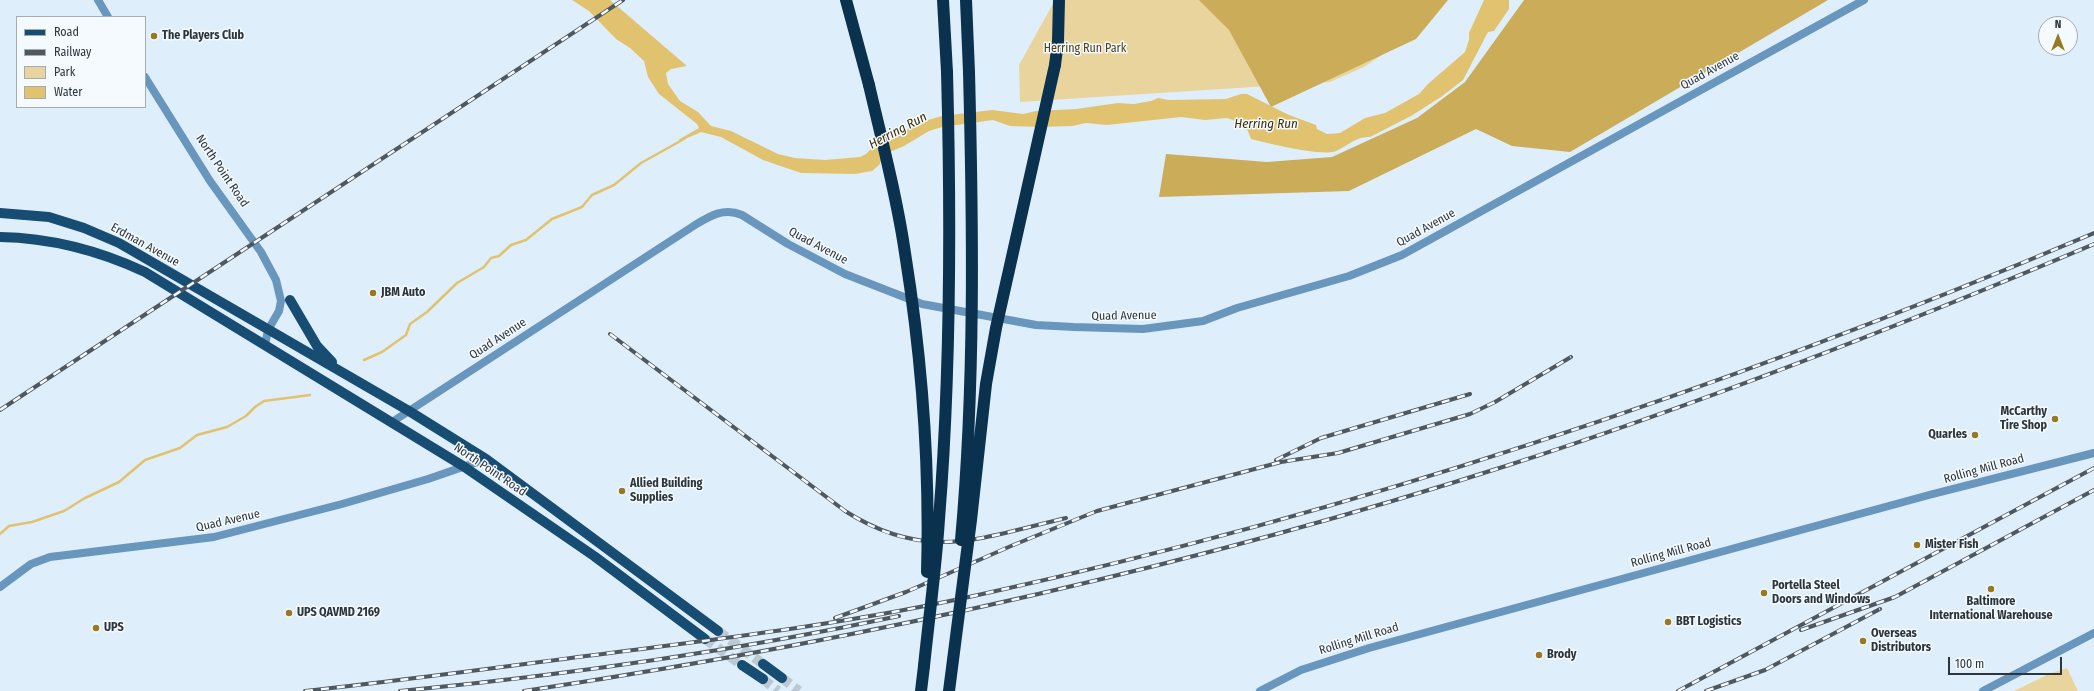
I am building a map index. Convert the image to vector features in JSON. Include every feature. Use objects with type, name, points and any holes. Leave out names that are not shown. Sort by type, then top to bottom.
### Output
[{"type":"highway","points":[[846,0],[869,85],[904,244],[917,344],[926,454],[928,519],[924,666]]},
{"type":"highway","points":[[921,691],[939,520],[947,365],[950,246],[947,72],[942,0]]},
{"type":"highway","points":[[948,691],[962,520],[970,373],[972,239],[970,72],[966,0]]},
{"type":"highway","points":[[948,691],[971,520],[986,384],[993,342],[1055,65],[1058,41],[1059,0]]},
{"type":"main road","name":"Erdman Avenue","points":[[0,214],[49,217],[84,228],[119,244],[268,330]]},
{"type":"main road","name":"Erdman Avenue","points":[[0,237],[52,241],[88,249],[108,256],[144,272],[265,345]]},
{"type":"main road","points":[[290,300],[317,346],[330,360],[348,375]]},
{"type":"main road","name":"North Point Road","points":[[268,330],[409,411],[486,459],[718,630]]},
{"type":"main road","name":"North Point Road","points":[[265,345],[463,466],[612,570],[705,639]]},
{"type":"main road","points":[[554,529],[564,517]]},
{"type":"main road","points":[[612,570],[620,558]]},
{"type":"main road","points":[[763,664],[782,678]]},
{"type":"main road","points":[[742,665],[763,679]]},
{"type":"street","points":[[98,0],[107,16]]},
{"type":"street","name":"Quad Avenue","points":[[392,422],[695,225],[710,216],[725,212],[735,212],[742,215],[788,244],[845,274],[922,304],[1036,325],[1143,329],[1204,321],[1237,308],[1350,276],[1402,255],[1864,0]]},
{"type":"street","name":"North Point Road","points":[[146,78],[210,181],[261,252],[276,280],[290,300]]},
{"type":"street","name":"North Point Road","points":[[265,345],[268,330],[279,311],[281,301],[276,280]]},
{"type":"street","name":"Rolling Mill Road","points":[[1260,691],[1301,670],[1369,648],[1929,495],[2094,452]]},
{"type":"street","name":"Quad Avenue","points":[[0,588],[31,564],[50,557],[214,538],[342,504],[428,479],[486,459]]},
{"type":"street","points":[[1983,691],[2094,633]]},
{"type":"green space","name":"Herring Run Park","points":[[1055,0],[1439,0],[1406,39],[1364,67],[1330,82],[1020,102],[1019,65]]},
{"type":"green space","points":[[2067,668],[2078,691],[2014,691],[2051,673]]},
{"type":"shaded area","points":[[1199,0],[1448,0],[1416,39],[1271,107],[1229,30]]},
{"type":"shaded area","points":[[1524,0],[1828,0],[1570,152],[1512,146],[1476,129],[1349,191],[1159,197],[1166,154],[1267,162],[1332,157],[1417,118],[1465,82]]},
{"type":"water","name":"Herring Run","points":[[572,0],[610,0],[687,66],[671,69],[666,73],[668,84],[680,101],[698,112],[711,126],[731,131],[778,154],[795,158],[825,160],[860,157],[866,154],[873,147],[881,145],[903,133],[914,124],[942,116],[992,110],[1023,114],[1036,111],[1076,109],[1118,103],[1134,104],[1151,101],[1158,98],[1169,100],[1226,99],[1241,94],[1247,94],[1289,115],[1316,125],[1317,129],[1327,134],[1340,133],[1365,118],[1385,113],[1419,94],[1428,84],[1465,52],[1469,40],[1469,33],[1484,0],[1509,0],[1509,9],[1494,31],[1488,32],[1463,80],[1441,97],[1411,116],[1370,137],[1360,138],[1336,151],[1307,151],[1251,139],[1245,124],[1227,118],[1205,120],[1181,117],[1107,125],[1086,123],[1072,126],[1038,127],[1010,126],[993,120],[942,127],[929,131],[904,146],[885,154],[879,165],[872,171],[855,174],[801,173],[763,160],[721,137],[701,132],[683,140],[678,140],[699,128],[697,124],[659,94],[648,77],[644,61],[630,48],[616,39],[589,11]]},
{"type":"waterway","points":[[364,360],[382,352],[406,335],[410,324],[427,312],[457,283],[484,267],[491,258],[499,256],[511,245],[526,240],[552,219],[582,207],[592,195],[614,185],[641,163],[684,139]]},
{"type":"waterway","points":[[0,534],[9,526],[32,522],[64,511],[85,498],[119,482],[145,460],[180,448],[197,435],[227,427],[246,416],[264,401],[310,395]]},
{"type":"tunnel","points":[[718,631],[763,664]]},
{"type":"tunnel","points":[[705,639],[742,665]]},
{"type":"tunnel","points":[[782,678],[799,691]]},
{"type":"tunnel","points":[[763,679],[778,691]]},
{"type":"railway","points":[[0,410],[623,0]]},
{"type":"railway","points":[[305,691],[419,678],[799,628],[940,603],[1129,560],[1270,523],[1410,482],[1549,438],[1687,391],[1823,341],[2094,233]]},
{"type":"railway","points":[[524,691],[774,649],[898,625],[1144,569],[1267,537],[1509,465],[1657,415],[1877,333],[2094,244]]},
{"type":"railway","points":[[610,334],[845,511],[875,527],[902,537],[928,541],[954,542],[1007,533],[1066,518]]},
{"type":"railway","points":[[835,618],[906,592],[1011,546],[1097,511],[1281,462],[1338,453],[1470,414],[1495,402],[1571,357]]},
{"type":"railway","points":[[1276,460],[1321,438],[1470,394]]},
{"type":"railway","points":[[1678,691],[2094,468]]},
{"type":"railway","points":[[1801,630],[1895,597],[2094,490]]},
{"type":"railway","points":[[1706,691],[1765,670],[1880,609]]},
{"type":"railway","points":[[400,691],[463,685],[651,661],[837,629],[899,616]]},
{"type":"place","name":"The Players Club","points":[[154,36]]},
{"type":"place","name":"JBM Auto","points":[[373,293]]},
{"type":"place","name":"McCarthy Tire Shop","points":[[2055,419]]},
{"type":"place","name":"Quarles","points":[[1975,435]]},
{"type":"place","name":"Allied Building Supplies","points":[[622,491]]},
{"type":"place","name":"Mister Fish","points":[[1917,545]]},
{"type":"place","name":"Baltimore International Warehouse","points":[[1991,589]]},
{"type":"place","name":"Portella Steel Doors and Windows","points":[[1764,593]]},
{"type":"place","name":"UPS QAVMD 2169","points":[[289,613]]},
{"type":"place","name":"BBT Logistics","points":[[1668,622]]},
{"type":"place","name":"UPS","points":[[96,628]]},
{"type":"place","name":"Overseas Distributors","points":[[1863,641]]},
{"type":"place","name":"Brody","points":[[1539,655]]}]
